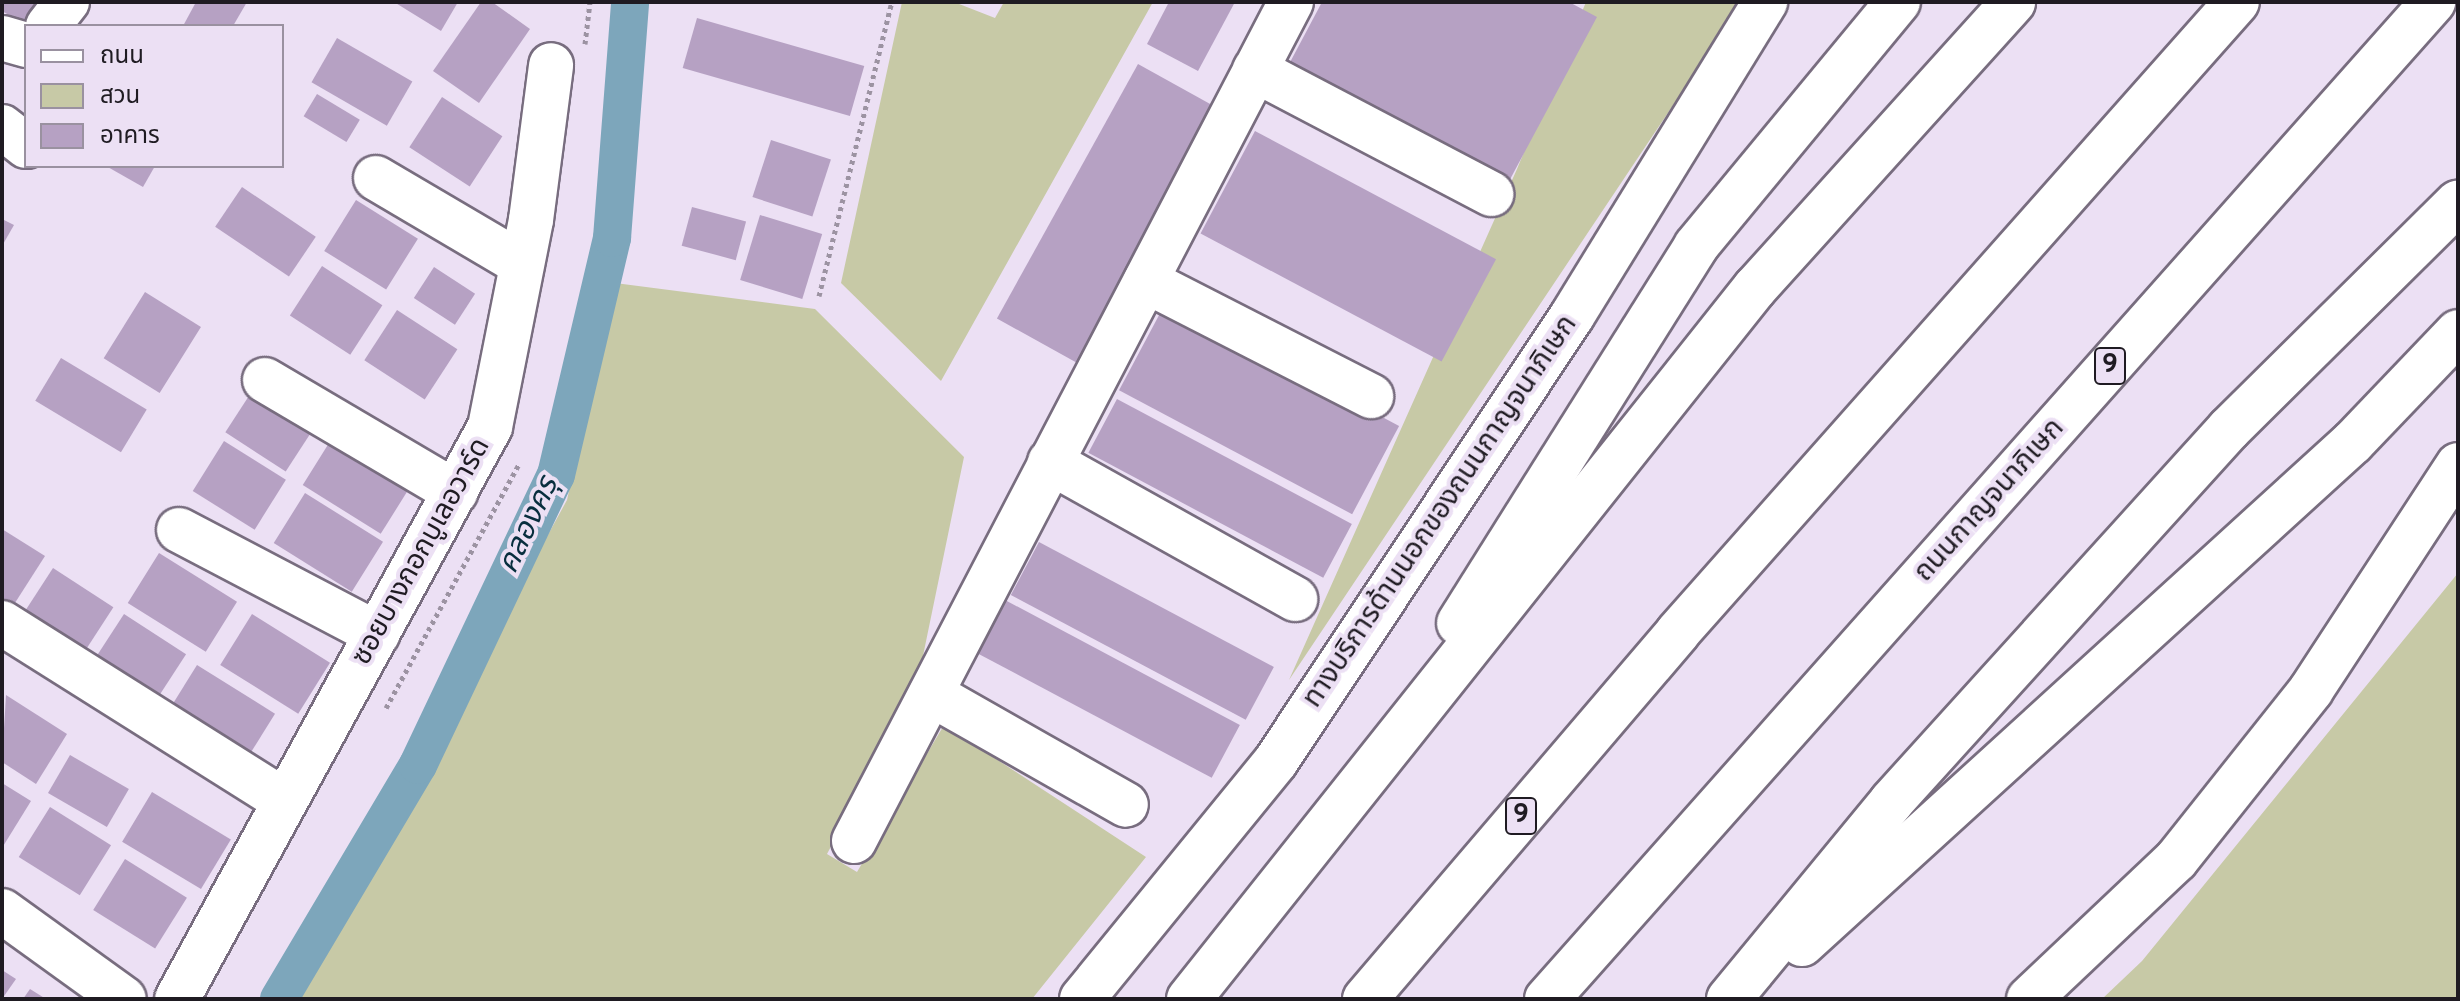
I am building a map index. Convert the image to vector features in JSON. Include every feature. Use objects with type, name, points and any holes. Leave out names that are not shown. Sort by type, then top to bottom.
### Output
[{"type":"main road","points":[[50,24],[67,2]]},
{"type":"main road","points":[[854,841],[1291,2]]},
{"type":"main road","name":"ทางบริการด้านนอกของถนนกาญจนาภิเษก","points":[[1082,999],[1276,761],[1572,316],[1765,2]]},
{"type":"main road","points":[[1338,814],[1696,246],[1898,2]]},
{"type":"main road","points":[[1189,999],[1755,288],[2013,2]]},
{"type":"main road","name":"9","points":[[1365,999],[1678,632],[2237,2]]},
{"type":"main road","name":"ถนนกาญจนาภิเษก","points":[[1547,999],[2433,2]]},
{"type":"main road","points":[[2,38],[24,44]]},
{"type":"main road","name":"ซอยบางกอกบูเลอวาร์ด","points":[[177,999],[490,427],[522,264],[551,65]]},
{"type":"main road","points":[[1255,70],[1491,194]]},
{"type":"main road","points":[[2,127],[24,158]]},
{"type":"main road","points":[[376,178],[522,264]]},
{"type":"main road","points":[[1729,999],[1892,801],[2229,429],[2458,202]]},
{"type":"main road","points":[[1146,281],[1371,396]]},
{"type":"main road","points":[[1740,999],[1984,783],[2353,442],[2458,332]]},
{"type":"main road","points":[[265,380],[455,492]]},
{"type":"main road","points":[[1050,462],[1295,599]]},
{"type":"main road","points":[[2029,999],[2176,860],[2311,690],[2458,465]]},
{"type":"main road","points":[[179,530],[377,634]]},
{"type":"main road","points":[[2,623],[285,801]]},
{"type":"main road","points":[[931,694],[1126,805]]},
{"type":"main road","points":[[2,911],[124,999]]},
{"type":"path","points":[[819,296],[892,2]]},
{"type":"green space","points":[[902,2],[954,2],[995,18],[1004,2],[1153,2],[941,381],[841,283]]},
{"type":"green space","points":[[1586,2],[1742,2],[1289,680],[1517,169]]},
{"type":"green space","points":[[615,283],[815,309],[964,457],[917,685],[827,854],[857,872],[944,725],[1146,857],[1032,999],[294,999],[567,500]]},
{"type":"green space","points":[[2458,573],[2458,999],[2102,999],[2142,961]]},
{"type":"building","points":[[2,2],[37,2],[24,24],[2,11]]},
{"type":"building","points":[[196,2],[247,2],[234,24],[184,24]]},
{"type":"building","points":[[394,2],[458,2],[441,31]]},
{"type":"building","points":[[481,2],[492,2],[530,29],[479,103],[433,71]]},
{"type":"building","points":[[1169,2],[1235,2],[1198,71],[1147,44]]},
{"type":"building","points":[[1322,2],[1569,2],[1597,17],[1507,185],[1288,66]]},
{"type":"building","points":[[697,18],[864,66],[850,116],[683,68]]},
{"type":"building","points":[[337,38],[412,82],[387,126],[312,82]]},
{"type":"building","points":[[1138,64],[1224,112],[1083,366],[997,319]]},
{"type":"building","points":[[317,94],[360,120],[346,142],[304,116]]},
{"type":"building","points":[[442,97],[502,136],[470,187],[409,147]]},
{"type":"building","points":[[1255,131],[1496,259],[1442,362],[1201,233]]},
{"type":"building","points":[[771,140],[831,159],[812,217],[752,197]]},
{"type":"building","points":[[110,168],[154,168],[143,187]]},
{"type":"building","points":[[242,187],[316,237],[289,277],[215,227]]},
{"type":"building","points":[[356,200],[418,239],[386,290],[324,251]]},
{"type":"building","points":[[692,207],[746,221],[736,260],[682,246]]},
{"type":"building","points":[[760,215],[822,234],[802,299],[740,280]]},
{"type":"building","points":[[2,219],[14,225],[2,246]]},
{"type":"building","points":[[322,266],[382,305],[350,355],[290,315]]},
{"type":"building","points":[[434,267],[475,294],[455,325],[414,298]]},
{"type":"building","points":[[145,292],[201,327],[160,393],[104,358]]},
{"type":"building","points":[[1166,302],[1399,426],[1352,514],[1119,390]]},
{"type":"building","points":[[397,310],[457,349],[425,400],[364,360]]},
{"type":"building","points":[[61,358],[147,410],[121,452],[35,401]]},
{"type":"building","points":[[258,382],[318,421],[286,472],[225,432]]},
{"type":"building","points":[[1117,399],[1352,524],[1323,578],[1088,453]]},
{"type":"building","points":[[334,435],[412,484],[381,534],[303,485]]},
{"type":"building","points":[[224,441],[286,480],[255,530],[193,491]]},
{"type":"building","points":[[305,493],[383,542],[352,592],[274,543]]},
{"type":"building","points":[[2,529],[45,556],[13,606],[2,599]]},
{"type":"building","points":[[1039,542],[1274,667],[1246,720],[1011,595]]},
{"type":"building","points":[[159,553],[237,602],[206,652],[128,603]]},
{"type":"building","points":[[53,568],[113,607],[81,657],[21,617]]},
{"type":"building","points":[[1005,600],[1240,725],[1212,778],[977,653]]},
{"type":"building","points":[[124,614],[186,654],[153,705],[91,664]]},
{"type":"building","points":[[252,614],[330,663],[298,714],[220,665]]},
{"type":"building","points":[[197,665],[275,714],[243,765],[165,716]]},
{"type":"building","points":[[6,695],[67,734],[36,784],[2,762]]},
{"type":"building","points":[[70,755],[129,789],[107,827],[48,793]]},
{"type":"building","points":[[2,783],[31,801],[2,848]]},
{"type":"building","points":[[152,792],[231,839],[201,889],[122,842]]},
{"type":"building","points":[[50,807],[111,845],[80,895],[19,857]]},
{"type":"building","points":[[125,859],[187,898],[155,949],[93,910]]},
{"type":"building","points":[[2,970],[16,979],[2,999]]},
{"type":"building","points":[[30,989],[46,999],[23,999]]},
{"type":"waterway","name":"คลองครุ","points":[[279,999],[418,765],[556,475],[612,238],[630,2]]}]
